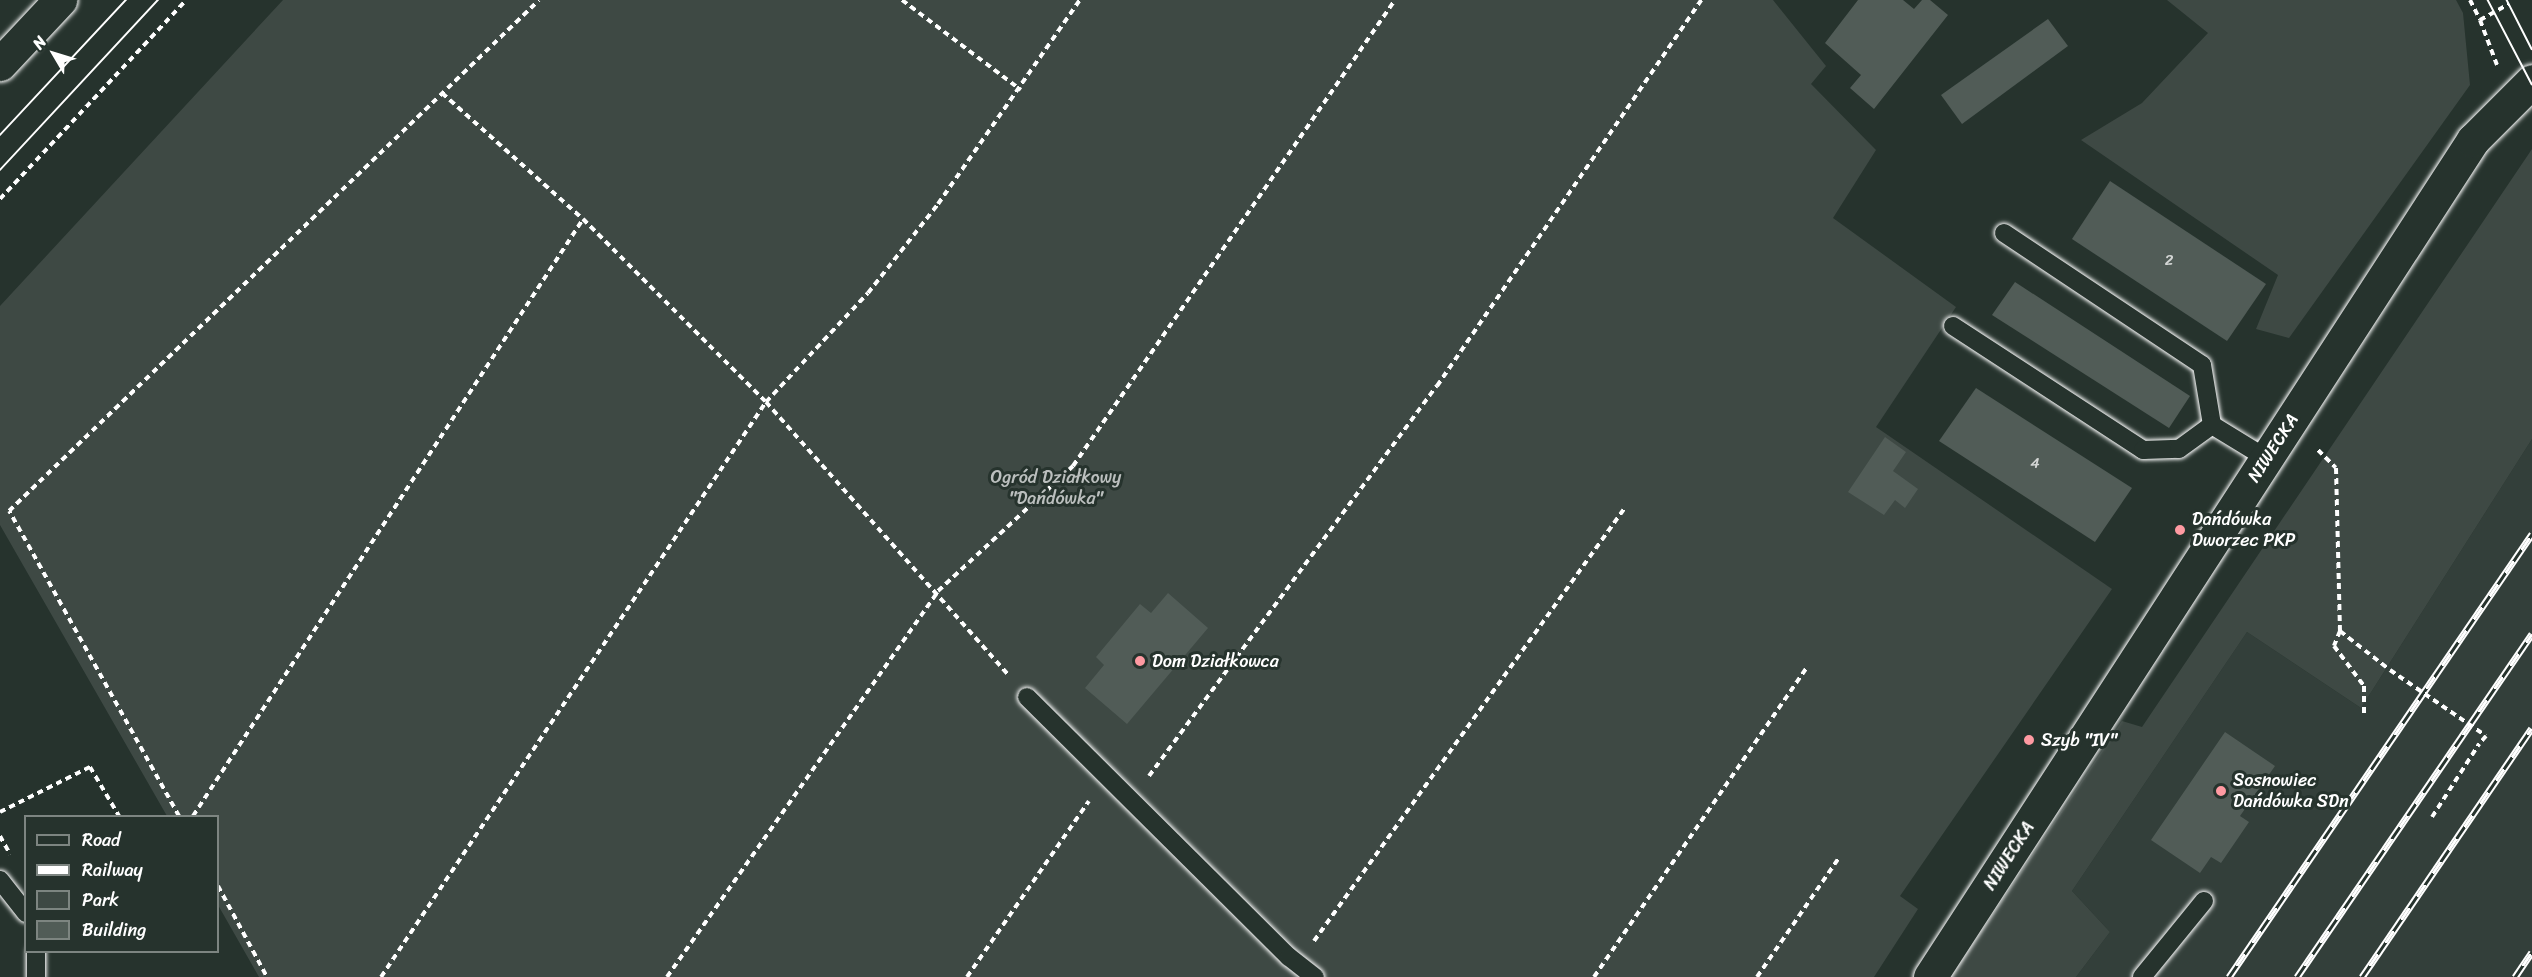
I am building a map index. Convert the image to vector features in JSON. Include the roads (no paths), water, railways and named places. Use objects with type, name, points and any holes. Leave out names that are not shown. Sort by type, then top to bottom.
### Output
[{"type":"street","points":[[0,64],[60,0]]},
{"type":"street","name":"NIWECKA","points":[[1930,977],[2473,140],[2532,81]]},
{"type":"lane","points":[[2004,233],[2202,365],[2212,425],[2266,458]]},
{"type":"lane","points":[[1953,326],[2143,450],[2178,449],[2212,425]]},
{"type":"lane","points":[[1027,697],[1130,801],[1298,964],[1315,977]]},
{"type":"lane","points":[[0,880],[24,910]]},
{"type":"lane","points":[[2142,977],[2204,901]]},
{"type":"lane","points":[[36,953],[36,977]]},
{"type":"tram line","points":[[0,135],[126,0]]},
{"type":"tram line","points":[[0,170],[158,0]]},
{"type":"tram line","points":[[2488,0],[2532,84]]},
{"type":"tram line","points":[[2507,0],[2532,49]]},
{"type":"railway","points":[[2229,977],[2532,534]]},
{"type":"railway","points":[[2297,977],[2532,634]]},
{"type":"railway","points":[[2362,977],[2532,728]]},
{"type":"railway","points":[[2515,977],[2532,952]]},
{"type":"place","name":"Dańdówka Dworzec PKP","points":[[2180,530]]},
{"type":"place","name":"Dom Działkowca","points":[[1140,661]]},
{"type":"place","name":"Szyb \"IV\"","points":[[2029,740]]},
{"type":"place","name":"Sosnowiec Dańdówka SDn","points":[[2221,791]]},
{"type":"park label","name":"Ogród Działkowy \"Dańdówka\"","points":[[1056,488]]}]
